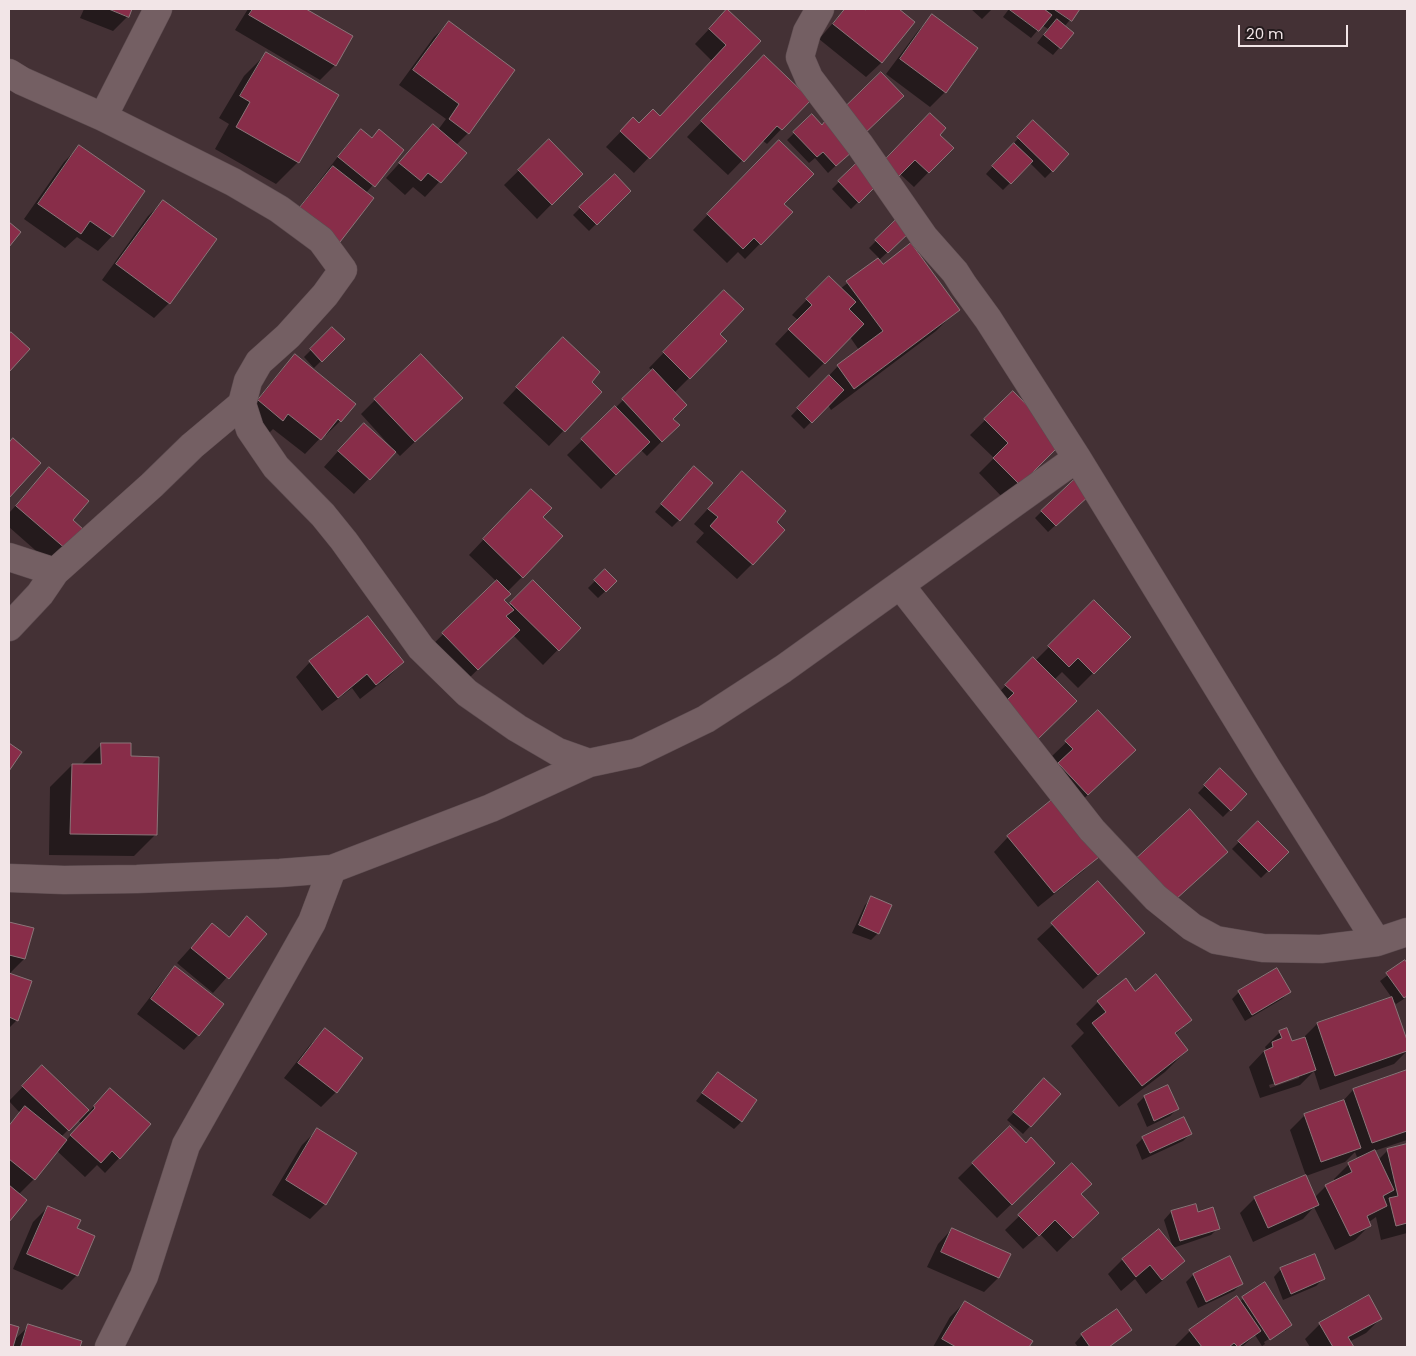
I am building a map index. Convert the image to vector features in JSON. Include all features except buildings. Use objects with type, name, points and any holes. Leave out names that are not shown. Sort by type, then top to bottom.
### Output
[{"type":"street","points":[[103,117],[158,9]]},
{"type":"street","points":[[820,9],[807,32],[800,57],[809,78],[866,152],[924,237],[955,272],[988,318],[1377,942]]},
{"type":"street","points":[[9,73],[22,81],[103,117],[233,182],[279,209],[321,240],[343,270],[325,295],[288,336],[259,362],[248,382],[242,404],[250,429],[276,466],[323,515],[344,541],[421,648],[467,693],[516,728],[558,752],[589,763]]},
{"type":"street","points":[[9,627],[40,594],[55,572],[152,485],[192,446],[242,404]]},
{"type":"street","points":[[9,878],[64,880],[137,879],[332,869],[491,808],[589,763],[636,753],[706,719],[783,669],[1077,458]]},
{"type":"street","points":[[9,557],[55,572]]},
{"type":"street","points":[[900,585],[1092,830],[1156,898],[1192,927],[1216,940],[1263,948],[1321,949],[1377,942],[1407,932]]},
{"type":"street","points":[[109,1347],[144,1276],[186,1145],[312,922],[332,869]]}]
